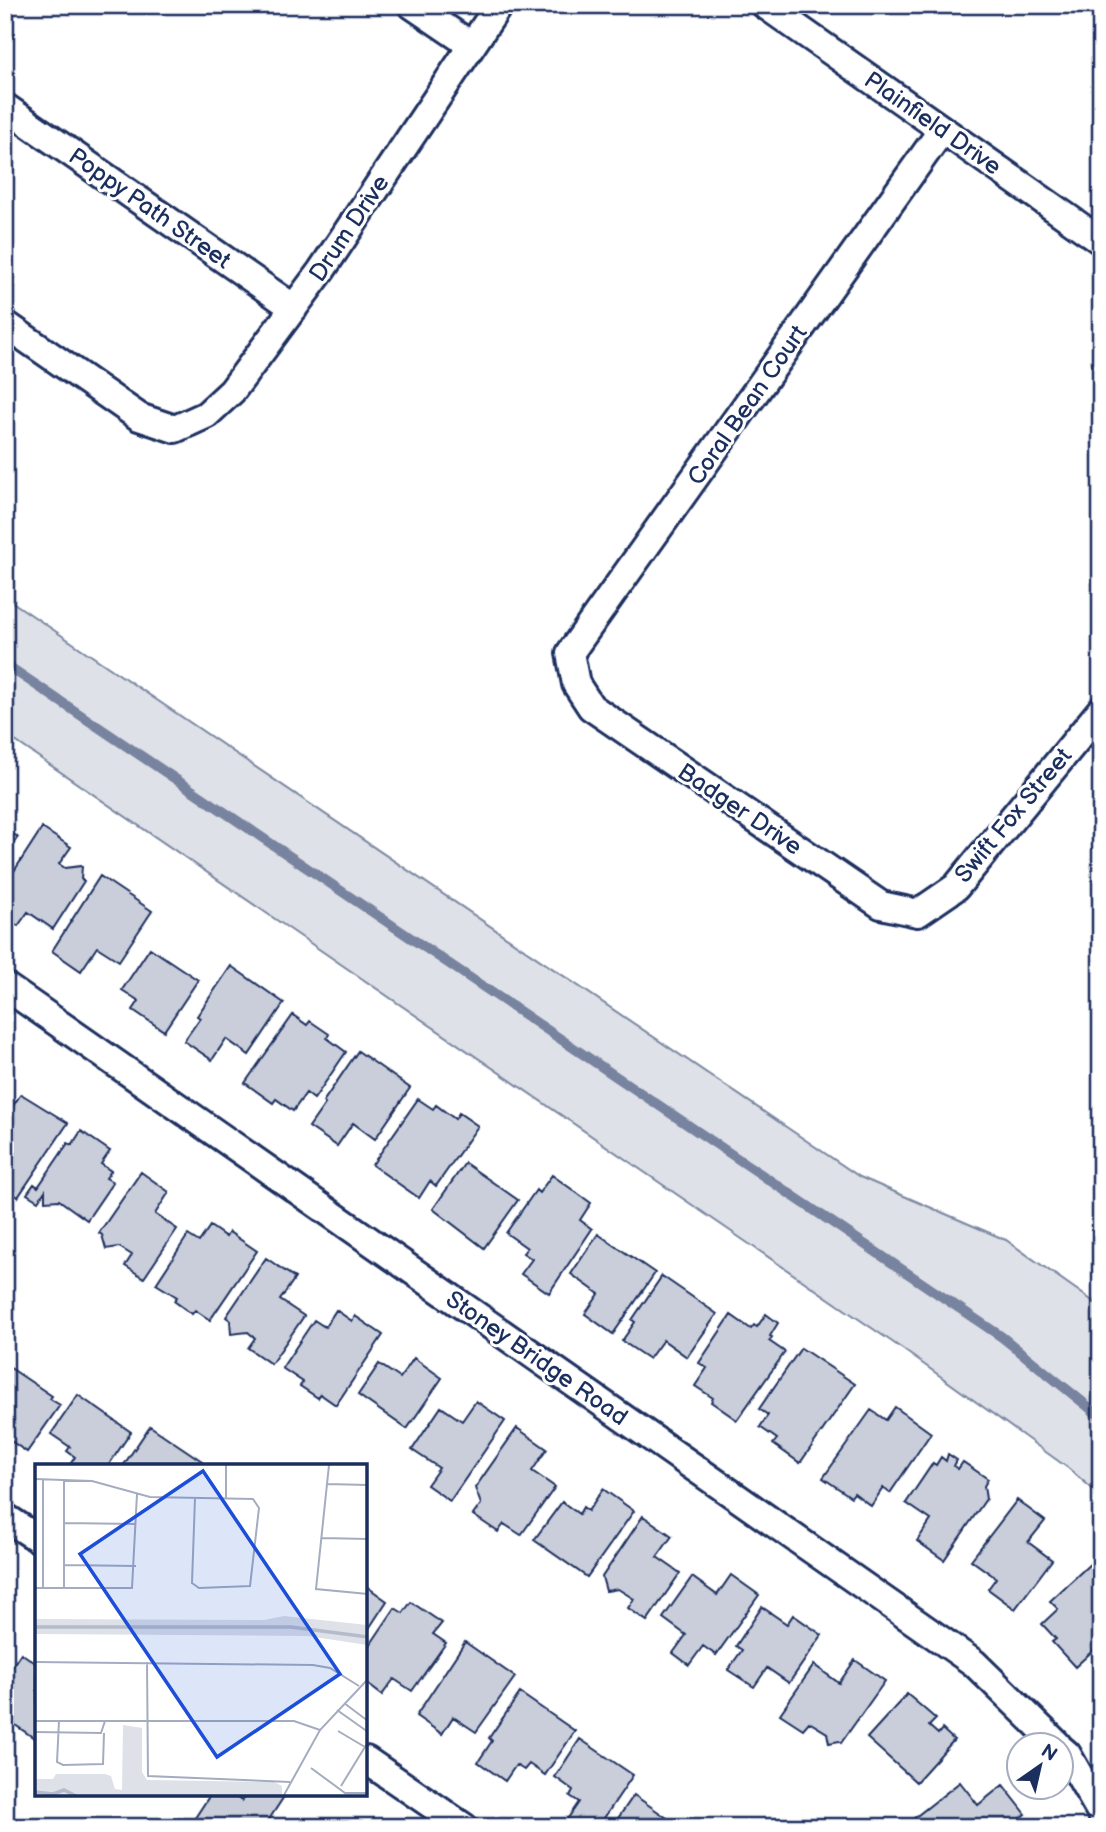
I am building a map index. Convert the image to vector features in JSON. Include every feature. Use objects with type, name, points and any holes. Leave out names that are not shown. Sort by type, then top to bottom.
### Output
[{"type":"street","points":[[412,5],[471,45]]},
{"type":"street","name":"Drum Drive","points":[[5,324],[139,417],[176,429],[205,415],[232,391],[321,271],[499,5]]},
{"type":"street","name":"Plainfield Drive","points":[[765,5],[1101,240]]},
{"type":"street","name":"Poppy Path Street","points":[[5,107],[294,308]]},
{"type":"street","name":"Coral Bean Court","points":[[576,684],[570,653],[942,130]]},
{"type":"street","name":"Badger Drive","points":[[576,684],[591,707],[881,905],[918,913]]},
{"type":"street","name":"Swift Fox Street","points":[[918,913],[956,887],[1101,710]]},
{"type":"street","name":"Stoney Bridge Road","points":[[5,986],[974,1663],[1043,1730]]},
{"type":"street","points":[[5,1517],[35,1537]]},
{"type":"street","points":[[368,1761],[464,1827]]},
{"type":"street","name":"Stoney Bridge Road","points":[[1074,1766],[1101,1812]]},
{"type":"shaded area","points":[[5,597],[860,1177],[1006,1240],[1101,1307],[1101,1496],[1068,1468],[901,1348],[5,734]]},
{"type":"building","points":[[42,828],[71,847],[59,864],[65,868],[82,866],[81,879],[84,881],[53,929],[28,912],[18,926],[5,918],[5,885]]},
{"type":"building","points":[[5,829],[18,837],[5,855]]},
{"type":"building","points":[[100,876],[152,911],[119,961],[97,947],[81,971],[52,951]]},
{"type":"building","points":[[150,948],[198,980],[164,1031],[133,1010],[139,1001],[122,990]]},
{"type":"building","points":[[231,966],[284,1003],[249,1055],[226,1039],[212,1060],[184,1041],[200,1018],[197,1016]]},
{"type":"building","points":[[293,1015],[307,1025],[310,1021],[329,1034],[327,1038],[346,1052],[314,1099],[306,1093],[293,1111],[276,1099],[273,1103],[245,1083]]},
{"type":"building","points":[[358,1051],[410,1088],[375,1139],[353,1123],[337,1146],[309,1127]]},
{"type":"building","points":[[21,1094],[68,1123],[18,1197],[5,1188],[5,1111],[8,1113]]},
{"type":"building","points":[[418,1099],[433,1109],[436,1105],[455,1119],[459,1113],[478,1126],[436,1186],[430,1181],[419,1198],[372,1165]]},
{"type":"building","points":[[81,1131],[110,1151],[101,1164],[111,1171],[106,1178],[113,1182],[87,1220],[59,1200],[45,1201],[45,1191],[38,1201],[27,1194],[34,1184],[38,1187],[68,1143],[72,1145]]},
{"type":"building","points":[[465,1163],[518,1200],[484,1248],[433,1209]]},
{"type":"building","points":[[141,1172],[169,1192],[155,1214],[177,1229],[144,1278],[125,1266],[132,1255],[119,1247],[106,1249],[99,1233]]},
{"type":"building","points":[[552,1175],[591,1203],[580,1220],[592,1229],[549,1293],[521,1274],[532,1259],[523,1253],[527,1248],[506,1233],[536,1190],[539,1193]]},
{"type":"building","points":[[210,1226],[226,1237],[229,1232],[257,1251],[210,1320],[195,1310],[192,1314],[174,1301],[177,1297],[156,1284],[188,1235],[199,1242]]},
{"type":"building","points":[[598,1234],[655,1273],[613,1334],[585,1314],[599,1294],[571,1274]]},
{"type":"building","points":[[266,1258],[295,1278],[280,1300],[304,1316],[271,1364],[248,1348],[255,1338],[248,1332],[231,1334],[230,1320],[226,1317]]},
{"type":"building","points":[[662,1276],[717,1314],[687,1357],[663,1340],[649,1359],[622,1341],[635,1322],[632,1320]]},
{"type":"building","points":[[336,1310],[352,1321],[355,1316],[383,1335],[336,1405],[320,1394],[318,1398],[300,1386],[303,1382],[282,1368],[314,1320],[325,1327]]},
{"type":"building","points":[[766,1314],[778,1323],[769,1341],[785,1352],[737,1420],[711,1402],[713,1398],[695,1386],[707,1368],[699,1363],[731,1315],[751,1329],[754,1325],[757,1327]]},
{"type":"building","points":[[801,1348],[855,1384],[800,1463],[773,1444],[777,1439],[760,1427],[768,1415],[759,1409]]},
{"type":"building","points":[[414,1358],[442,1378],[407,1429],[358,1395],[379,1364],[400,1378]]},
{"type":"building","points":[[6,1365],[52,1396],[50,1399],[60,1405],[27,1452],[5,1437]]},
{"type":"building","points":[[78,1395],[131,1432],[109,1464],[70,1464],[75,1457],[67,1451],[70,1447],[51,1434]]},
{"type":"building","points":[[476,1401],[505,1421],[450,1501],[427,1485],[439,1468],[412,1450],[441,1407],[462,1421]]},
{"type":"building","points":[[895,1407],[931,1433],[890,1493],[883,1488],[871,1506],[854,1493],[851,1497],[823,1478],[871,1410],[886,1420]]},
{"type":"building","points":[[150,1426],[202,1461],[200,1464],[124,1464]]},
{"type":"building","points":[[517,1428],[547,1449],[532,1471],[555,1487],[521,1535],[504,1524],[498,1532],[473,1515],[481,1504],[475,1488]]},
{"type":"building","points":[[948,1454],[957,1460],[954,1466],[958,1469],[963,1462],[988,1479],[984,1486],[986,1499],[944,1560],[917,1541],[931,1520],[906,1503],[933,1463],[936,1465],[941,1457],[946,1461]]},
{"type":"building","points":[[603,1489],[634,1511],[587,1577],[534,1540],[562,1502],[579,1514],[583,1507],[588,1511]]},
{"type":"building","points":[[1017,1500],[1045,1521],[1028,1542],[1052,1560],[1015,1609],[988,1589],[996,1578],[971,1560]]},
{"type":"building","points":[[643,1516],[672,1536],[657,1557],[680,1573],[647,1621],[628,1608],[634,1599],[618,1589],[606,1591],[602,1577]]},
{"type":"building","points":[[1092,1562],[1101,1572],[1101,1643],[1075,1667],[1052,1642],[1056,1639],[1042,1624],[1058,1609],[1050,1601]]},
{"type":"building","points":[[731,1575],[759,1595],[716,1655],[703,1646],[689,1665],[673,1653],[686,1635],[663,1618],[692,1577],[717,1595]]},
{"type":"building","points":[[368,1587],[387,1601],[368,1630]]},
{"type":"building","points":[[411,1602],[442,1623],[433,1634],[446,1643],[412,1691],[394,1679],[382,1695],[368,1684],[368,1648],[395,1608],[403,1613]]},
{"type":"building","points":[[762,1607],[787,1624],[793,1615],[822,1635],[789,1683],[767,1668],[754,1687],[728,1670],[742,1650],[736,1646]]},
{"type":"building","points":[[465,1642],[515,1677],[476,1732],[453,1717],[442,1734],[416,1716]]},
{"type":"building","points":[[21,1653],[35,1663],[35,1739],[5,1718],[5,1677]]},
{"type":"building","points":[[855,1660],[885,1681],[841,1743],[829,1743],[827,1733],[809,1722],[803,1729],[780,1714],[814,1665],[839,1683]]},
{"type":"building","points":[[520,1693],[575,1731],[545,1775],[529,1764],[524,1770],[516,1765],[505,1781],[478,1762],[492,1741],[489,1738]]},
{"type":"building","points":[[907,1694],[936,1719],[929,1726],[938,1734],[942,1729],[954,1740],[916,1782],[867,1738]]},
{"type":"building","points":[[580,1739],[633,1775],[598,1827],[574,1827],[566,1821],[579,1802],[570,1796],[573,1790],[555,1777]]},
{"type":"building","points":[[960,1782],[978,1805],[1003,1785],[1004,1800],[1015,1800],[1026,1814],[1010,1827],[909,1827],[915,1822],[913,1819]]},
{"type":"building","points":[[634,1795],[680,1827],[612,1827]]},
{"type":"building","points":[[209,1797],[236,1797],[242,1801],[245,1797],[284,1797],[264,1827],[189,1827]]},
{"type":"waterway","points":[[5,664],[1002,1337],[1101,1417]]}]
